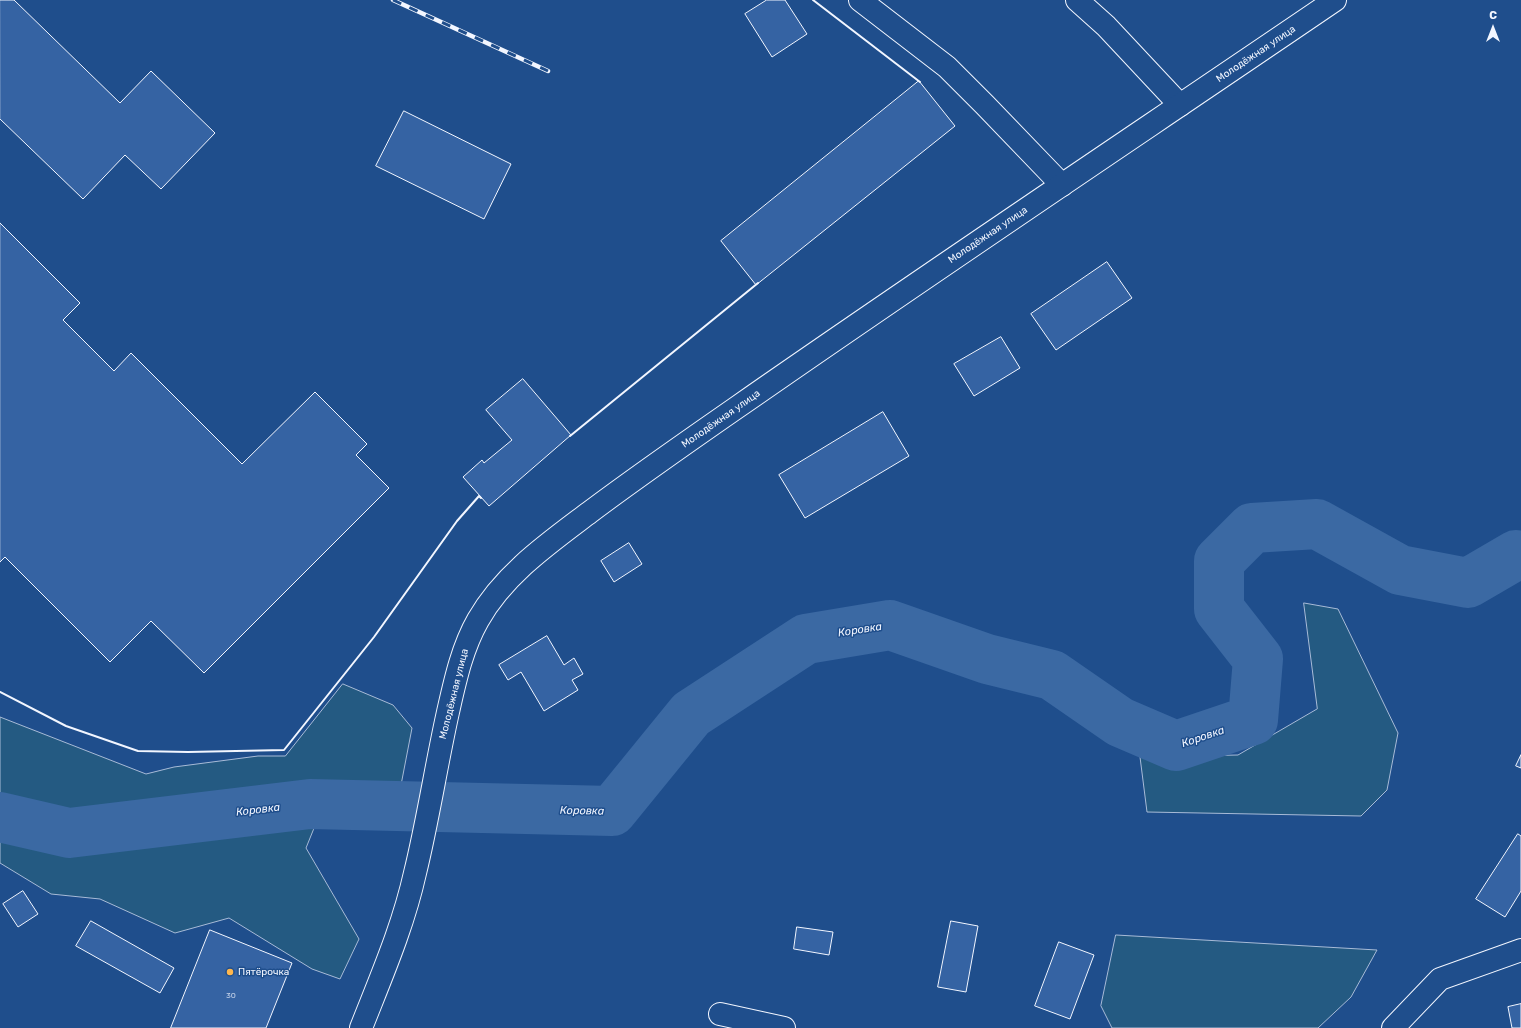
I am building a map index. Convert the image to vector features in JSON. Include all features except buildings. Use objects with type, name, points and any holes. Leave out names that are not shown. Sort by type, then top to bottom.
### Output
[{"type":"main road","points":[[860,0],[947,67],[1062,185]]},
{"type":"main road","points":[[1077,0],[1106,26],[1180,105]]},
{"type":"main road","name":"Молодёжная улица","points":[[360,1028],[403,920],[416,873],[442,739],[455,682],[465,648],[476,624],[489,602],[507,580],[557,537],[626,485],[857,324],[1335,0]]},
{"type":"main road","points":[[1393,1028],[1440,979],[1521,950]]},
{"type":"main road","points":[[720,1014],[784,1028]]},
{"type":"shaded area","points":[[1304,603],[1338,609],[1398,733],[1387,790],[1361,816],[1147,812],[1140,757],[1238,755],[1317,709]]},
{"type":"shaded area","points":[[343,684],[393,705],[412,728],[401,785],[329,791],[306,848],[359,939],[340,979],[312,969],[229,918],[175,933],[100,899],[51,894],[0,863],[0,717],[146,774],[174,767],[258,756],[285,756]]},
{"type":"shaded area","points":[[1116,935],[1377,950],[1351,997],[1318,1028],[1112,1028],[1101,1006]]},
{"type":"waterway","name":"Коровка","points":[[0,817],[69,833],[310,804],[612,811],[691,714],[806,639],[890,625],[987,659],[1052,675],[1120,722],[1176,746],[1253,720],[1258,659],[1219,609],[1219,561],[1252,528],[1317,524],[1400,570],[1468,583],[1516,555],[1521,556]]},
{"type":"railway","points":[[393,0],[548,71]]},
{"type":"wall","points":[[813,0],[920,82]]},
{"type":"wall","points":[[570,436],[758,283]]},
{"type":"wall","points":[[0,692],[66,726],[138,751],[188,752],[284,750],[374,637],[457,521],[479,496],[481,498]]},
{"type":"place","name":"Пятёрочка","points":[[230,972]]}]
